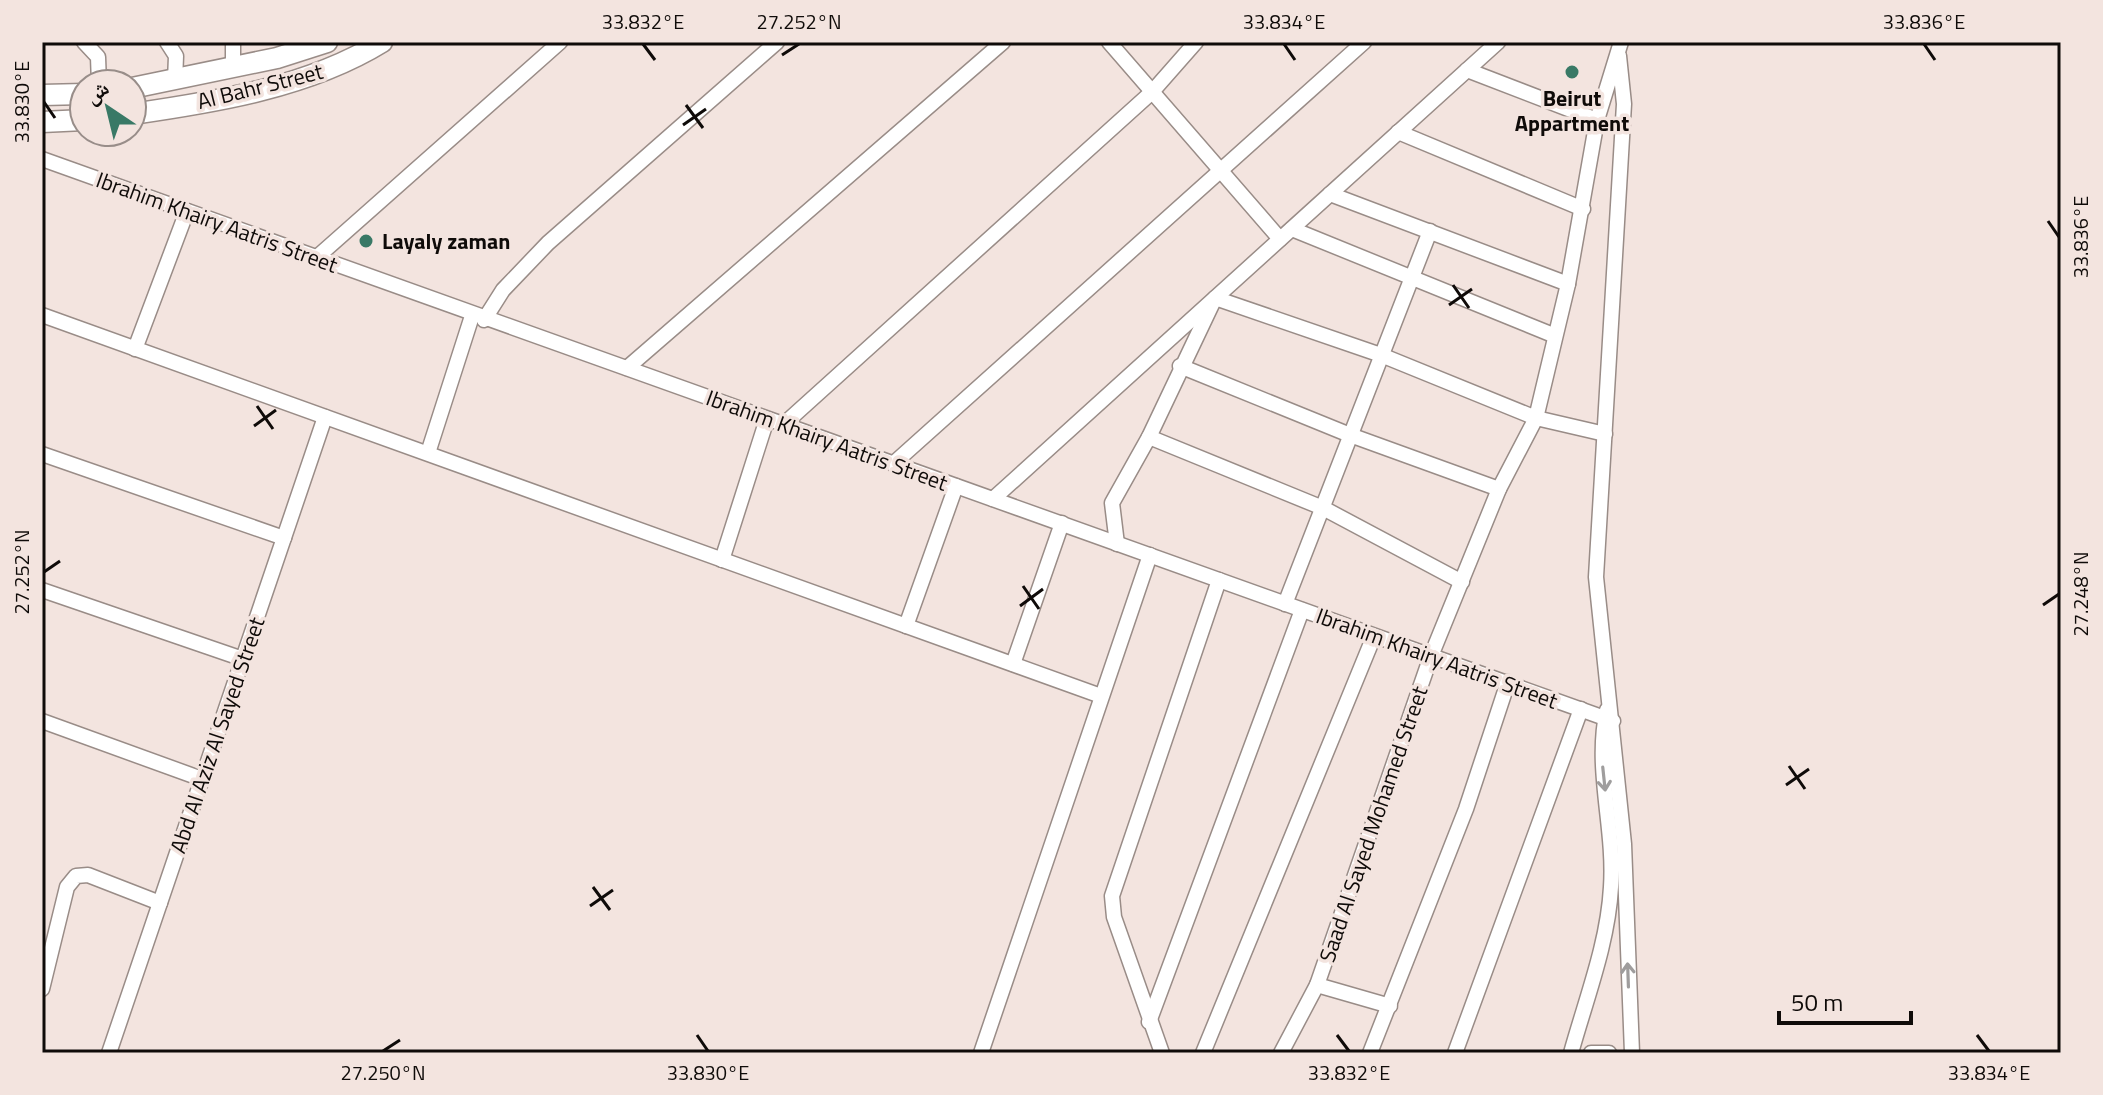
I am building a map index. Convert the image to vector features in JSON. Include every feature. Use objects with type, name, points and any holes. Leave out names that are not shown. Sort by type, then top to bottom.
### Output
[{"type":"main road","name":"Al Bahr Street","points":[[148,85],[233,69],[327,42]]},
{"type":"main road","name":"Al Bahr Street","points":[[148,111],[287,83],[327,70],[382,42]]},
{"type":"main road","points":[[42,95],[68,94]]},
{"type":"main road","points":[[42,122],[68,121]]},
{"type":"street","points":[[84,42],[98,57],[98,68]]},
{"type":"street","points":[[167,42],[176,56],[175,81]]},
{"type":"street","points":[[233,42],[233,69]]},
{"type":"street","points":[[316,258],[560,42]]},
{"type":"street","points":[[428,453],[478,318],[548,243],[777,42]]},
{"type":"street","points":[[627,368],[1003,42]]},
{"type":"street","points":[[1109,42],[1220,170],[1286,234],[1412,277],[1553,335]]},
{"type":"street","points":[[783,425],[1152,92],[1196,42]]},
{"type":"street","points":[[893,464],[1364,42]]},
{"type":"street","points":[[993,499],[1498,42]]},
{"type":"street","points":[[1620,47],[1624,104],[1596,577],[1624,844],[1632,1053]]},
{"type":"street","name":"Saad Al Sayed Mohamed Street","points":[[1281,1053],[1317,985],[1431,656],[1499,489],[1536,418],[1553,335],[1568,284],[1597,120],[1620,47]]},
{"type":"street","points":[[1467,70],[1597,120]]},
{"type":"street","points":[[1398,132],[1583,209]]},
{"type":"street","name":"Ibrahim Khairy Aatris Street","points":[[42,159],[478,318],[627,368],[1609,720]]},
{"type":"street","points":[[1330,194],[1568,284]]},
{"type":"street","points":[[135,349],[187,211]]},
{"type":"street","points":[[1285,604],[1430,231]]},
{"type":"street","points":[[1215,298],[1381,355],[1536,418],[1605,434]]},
{"type":"street","points":[[1117,544],[1112,503],[1149,437],[1180,366],[1215,298]]},
{"type":"street","points":[[42,315],[1101,696]]},
{"type":"street","points":[[1180,366],[1350,435],[1499,489]]},
{"type":"street","name":"Abd Al Aziz Al Sayed Street","points":[[109,1053],[325,417]]},
{"type":"street","points":[[722,560],[767,419]]},
{"type":"street","points":[[1149,437],[1323,508],[1462,582]]},
{"type":"street","points":[[42,454],[284,538]]},
{"type":"street","points":[[906,626],[956,486]]},
{"type":"street","points":[[1013,664],[1062,523]]},
{"type":"street","points":[[981,1053],[1150,555]]},
{"type":"street","points":[[1162,1053],[1114,917],[1112,896],[1219,580]]},
{"type":"street","points":[[42,590],[243,659]]},
{"type":"street","points":[[1149,1022],[1302,610]]},
{"type":"street","points":[[1203,1053],[1374,636]]},
{"type":"street","points":[[1370,1053],[1466,809],[1508,682]]},
{"type":"street","points":[[1455,1053],[1581,709]]},
{"type":"street","points":[[1571,1053],[1604,937],[1611,886],[1602,762],[1609,720]]},
{"type":"street","points":[[42,721],[202,779]]},
{"type":"street","points":[[42,989],[46,955],[67,887],[76,876],[88,875],[160,903]]},
{"type":"street","points":[[1317,985],[1390,1006]]},
{"type":"street","points":[[1591,1053],[1609,1053]]},
{"type":"place","name":"Beirut Appartment","points":[[1572,72]]},
{"type":"place","name":"Layaly zaman","points":[[366,241]]}]
